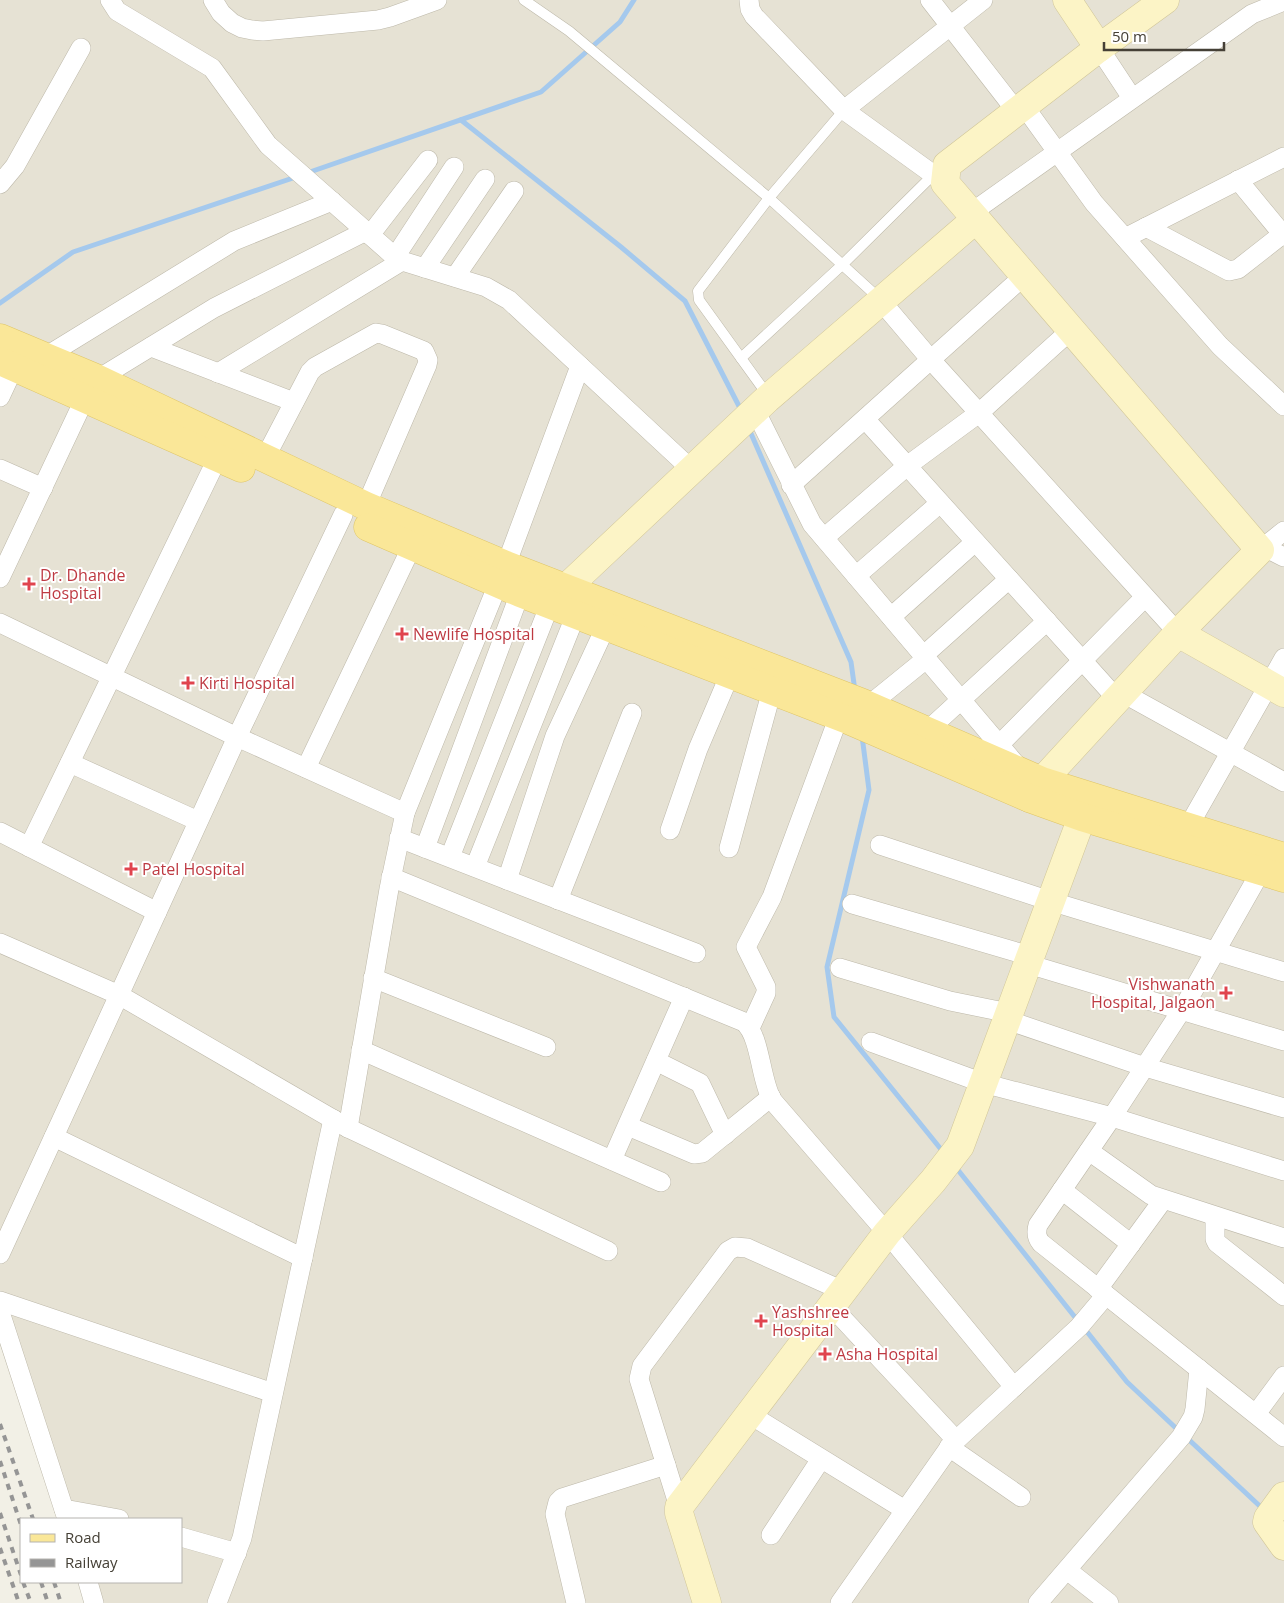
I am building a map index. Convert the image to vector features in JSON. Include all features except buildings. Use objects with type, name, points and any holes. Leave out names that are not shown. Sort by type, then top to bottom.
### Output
[{"type":"main road","points":[[0,338],[45,357],[92,388],[218,457],[355,511],[508,581]]},
{"type":"main road","points":[[7,364],[92,388],[265,458],[412,546],[508,581],[558,596],[854,712],[1031,784],[1188,827],[1284,857]]},
{"type":"main road","points":[[558,596],[576,614],[772,690],[927,731],[1031,784],[1082,817],[1272,875]]},
{"type":"street","points":[[110,0],[117,12],[212,68],[268,146],[398,259],[486,287],[509,300],[692,470]]},
{"type":"street","points":[[213,0],[221,14],[232,23],[242,28],[263,31],[378,20],[437,0]]},
{"type":"street","points":[[749,0],[750,9],[754,16],[844,110],[939,179],[974,216],[1071,330],[1269,552]]},
{"type":"street","points":[[930,0],[1056,151],[1094,203],[1220,346],[1284,406]]},
{"type":"street","points":[[844,110],[984,0]]},
{"type":"street","points":[[1068,0],[1132,98]]},
{"type":"street","points":[[939,179],[947,165],[1099,48],[1165,0]]},
{"type":"street","points":[[450,857],[558,596],[762,403],[881,301],[974,216],[1056,151],[1252,14],[1284,1]]},
{"type":"street","points":[[0,184],[15,166],[81,48]]},
{"type":"street","points":[[1125,238],[1284,157]]},
{"type":"street","points":[[0,578],[92,388],[151,347],[220,304],[368,233],[428,160]]},
{"type":"street","points":[[218,373],[398,259],[454,167]]},
{"type":"street","points":[[425,268],[484,179]]},
{"type":"street","points":[[1146,227],[1229,271],[1238,268],[1284,234],[1238,180]]},
{"type":"street","points":[[455,277],[514,191]]},
{"type":"street","points":[[45,357],[234,241],[329,198]]},
{"type":"street","points":[[791,484],[1024,275]]},
{"type":"street","points":[[881,301],[931,360],[1178,633],[1276,689]]},
{"type":"street","points":[[824,538],[906,466],[979,413],[1071,330]]},
{"type":"street","points":[[0,1254],[237,737],[355,511],[427,365],[427,355],[424,351],[376,333],[315,367],[310,372],[265,458]]},
{"type":"street","points":[[151,347],[294,402]]},
{"type":"street","points":[[0,397],[7,364]]},
{"type":"street","points":[[425,848],[508,581],[580,366]]},
{"type":"street","points":[[762,403],[791,484],[806,515],[1031,784],[1120,696],[1178,633],[1269,552],[1284,531]]},
{"type":"street","points":[[865,419],[1082,660],[1120,696],[1230,751],[1284,782]]},
{"type":"street","points":[[29,847],[218,457]]},
{"type":"street","points":[[0,469],[43,488]]},
{"type":"street","points":[[856,576],[940,503]]},
{"type":"street","points":[[891,617],[975,542]]},
{"type":"street","points":[[306,768],[412,546]]},
{"type":"street","points":[[750,1028],[766,993],[766,987],[746,947],[772,897],[854,712],[925,657],[1009,579]]},
{"type":"street","points":[[217,1603],[242,1538],[303,1258],[361,1050],[404,813],[508,581]]},
{"type":"street","points":[[1000,745],[1145,597]]},
{"type":"street","points":[[475,867],[576,614]]},
{"type":"street","points":[[927,731],[1047,621]]},
{"type":"street","points":[[0,623],[237,737],[404,813]]},
{"type":"street","points":[[507,880],[552,743],[606,626]]},
{"type":"street","points":[[1188,827],[1230,751],[1276,689],[1284,658]]},
{"type":"street","points":[[670,830],[698,749],[730,674]]},
{"type":"street","points":[[729,848],[772,690]]},
{"type":"street","points":[[558,900],[632,713]]},
{"type":"street","points":[[70,763],[198,821]]},
{"type":"street","points":[[679,1507],[887,1233],[933,1181],[960,1146],[1082,817]]},
{"type":"street","points":[[0,832],[157,912]]},
{"type":"street","points":[[399,838],[696,953]]},
{"type":"street","points":[[880,844],[1050,902],[1284,972]]},
{"type":"street","points":[[1272,875],[1215,952],[1145,1067],[1038,1225],[1036,1231],[1037,1238],[1041,1243],[1284,1437]]},
{"type":"street","points":[[391,877],[739,1020],[750,1028],[770,1097],[887,1233],[1014,1387]]},
{"type":"street","points":[[852,904],[1284,1041]]},
{"type":"street","points":[[0,943],[119,995],[340,1123],[608,1251]]},
{"type":"street","points":[[840,968],[950,1002],[1008,1016],[1145,1067],[1284,1108]]},
{"type":"street","points":[[373,978],[546,1047]]},
{"type":"street","points":[[612,1160],[684,997]]},
{"type":"street","points":[[871,1042],[983,1083],[1112,1117],[1284,1171]]},
{"type":"street","points":[[361,1050],[661,1182]]},
{"type":"street","points":[[656,1061],[700,1083],[725,1135]]},
{"type":"street","points":[[628,1126],[702,1154],[770,1097]]},
{"type":"street","points":[[54,1137],[303,1258]]},
{"type":"street","points":[[1089,1151],[1141,1190],[1163,1200],[1284,1238]]},
{"type":"street","points":[[1062,1190],[1131,1244]]},
{"type":"street","points":[[840,1603],[953,1443],[1079,1327],[1093,1311],[1102,1292],[1131,1244],[1163,1200]]},
{"type":"street","points":[[1215,1217],[1215,1239],[1217,1243],[1284,1296]]},
{"type":"street","points":[[706,1603],[679,1513],[679,1507],[639,1379],[639,1372],[728,1251],[735,1247],[746,1248],[837,1298],[953,1443],[1021,1498]]},
{"type":"street","points":[[0,1301],[273,1393]]},
{"type":"street","points":[[0,1312],[66,1514],[108,1518]]},
{"type":"street","points":[[1038,1603],[1181,1437],[1193,1417],[1199,1369]]},
{"type":"street","points":[[1256,1414],[1284,1376]]},
{"type":"street","points":[[749,1414],[905,1510]]},
{"type":"street","points":[[771,1535],[821,1459]]},
{"type":"street","points":[[576,1603],[555,1514],[558,1502],[562,1498],[666,1465]]},
{"type":"street","points":[[1277,1505],[1267,1524],[1284,1546]]},
{"type":"street","points":[[182,1537],[237,1553]]},
{"type":"street","points":[[1067,1570],[1109,1603]]},
{"type":"street","points":[[88,1583],[94,1603]]},
{"type":"lane","points":[[524,0],[569,31],[769,198],[881,301]]},
{"type":"lane","points":[[762,403],[741,358],[700,300],[698,291],[769,198],[844,110]]},
{"type":"lane","points":[[741,358],[939,179]]},
{"type":"shaded area","points":[[0,0],[1284,0],[1284,1603],[88,1603],[80,1583],[182,1583],[182,1518],[59,1518],[0,1344]]},
{"type":"waterway","points":[[307,173],[541,92],[620,22],[634,0]]},
{"type":"waterway","points":[[461,120],[621,247],[685,301],[742,412]]},
{"type":"waterway","points":[[0,303],[73,252],[296,177]]},
{"type":"waterway","points":[[749,429],[851,662],[855,691]]},
{"type":"waterway","points":[[862,736],[869,790],[827,967],[834,1017],[944,1153]]},
{"type":"waterway","points":[[954,1165],[1078,1321]]},
{"type":"waterway","points":[[1084,1328],[1127,1382],[1179,1431]]},
{"type":"waterway","points":[[1186,1437],[1264,1510]]},
{"type":"railway","points":[[0,1424],[33,1518]]},
{"type":"railway","points":[[0,1461],[20,1522]]},
{"type":"railway","points":[[0,1513],[20,1572]]},
{"type":"railway","points":[[0,1548],[19,1603]]},
{"type":"railway","points":[[23,1583],[31,1603]]},
{"type":"railway","points":[[41,1583],[48,1603]]},
{"type":"railway","points":[[54,1583],[61,1603]]},
{"type":"place","name":"Dr. Dhande Hospital","points":[[29,584]]},
{"type":"place","name":"Newlife Hospital","points":[[402,634]]},
{"type":"place","name":"Kirti Hospital","points":[[188,683]]},
{"type":"place","name":"Patel Hospital","points":[[131,869]]},
{"type":"place","name":"Vishwanath Hospital, Jalgaon","points":[[1226,993]]},
{"type":"place","name":"Yashshree Hospital","points":[[761,1321]]},
{"type":"place","name":"Asha Hospital","points":[[825,1354]]}]
